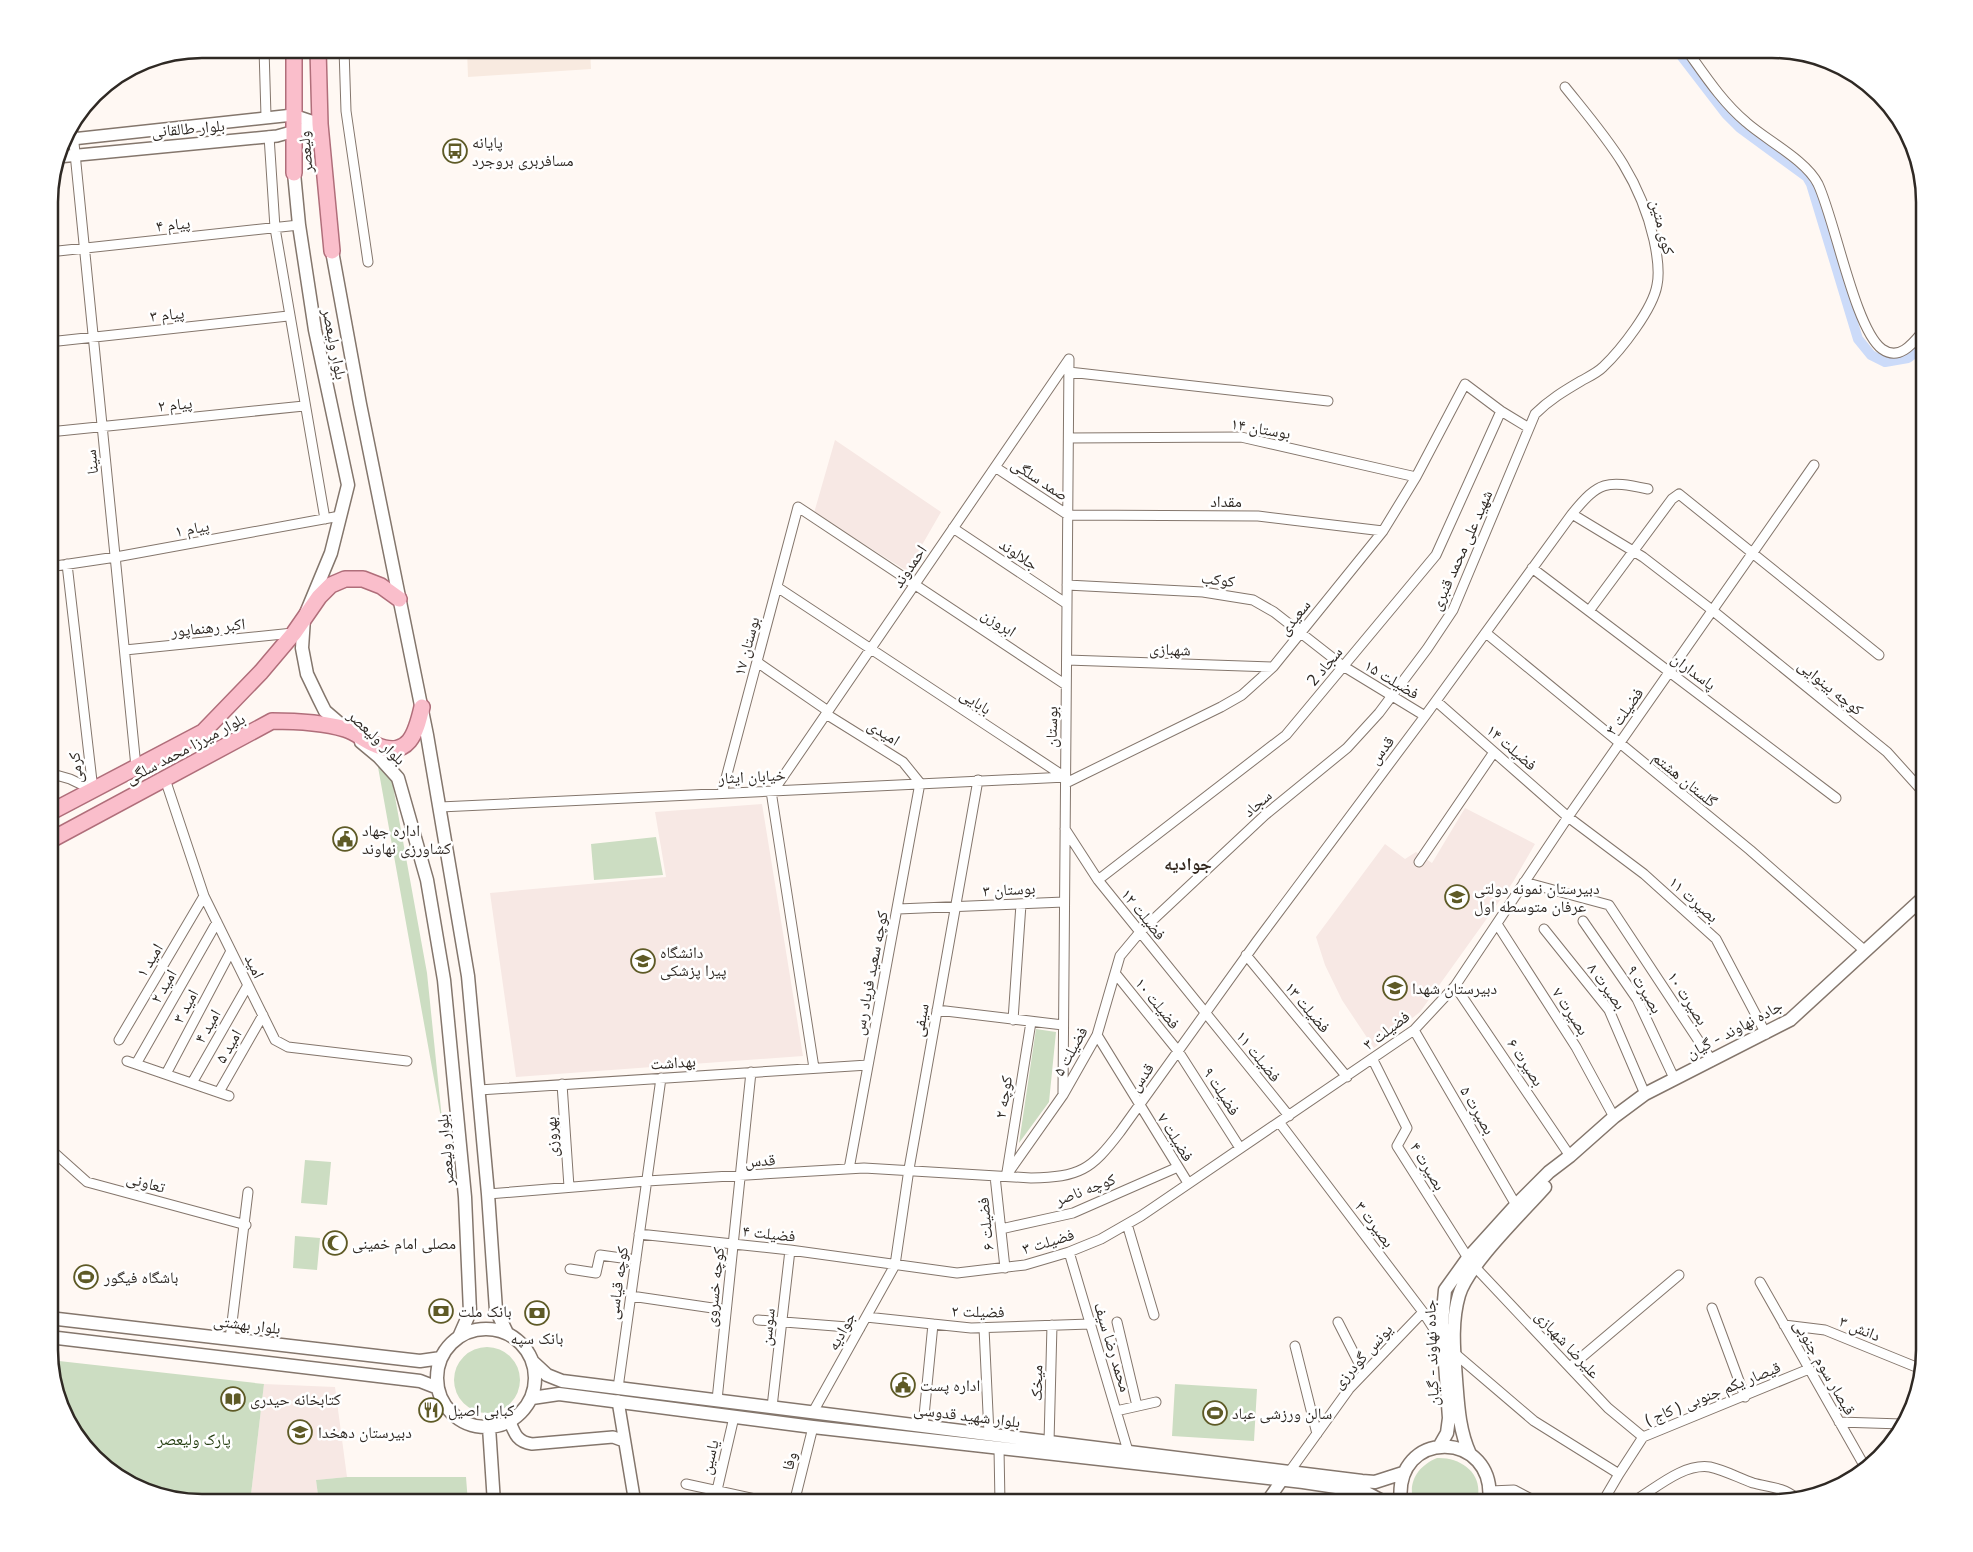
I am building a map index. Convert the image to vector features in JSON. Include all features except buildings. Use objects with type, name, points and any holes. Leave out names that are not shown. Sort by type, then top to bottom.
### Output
[{"type":"main road","name":"ولیعصر","points":[[294,58],[292,133],[294,173]]},
{"type":"main road","name":"ولیعصر","points":[[318,58],[320,124],[332,252]]},
{"type":"main road","name":"بلوار ولیعصر","points":[[294,173],[299,225],[315,330],[348,486],[331,554],[304,618],[302,642],[307,674],[326,711],[379,757],[398,778],[427,880],[444,980],[465,1197],[470,1312],[459,1337]]},
{"type":"main road","name":"بلوار ولیعصر","points":[[332,252],[399,599],[422,707],[468,976],[488,1194],[496,1310],[507,1333]]},
{"type":"main road","points":[[304,618],[331,585],[346,579],[363,579],[381,586],[399,599]]},
{"type":"main road","name":"بلوار میرزا محمد سلگی","points":[[58,808],[203,732],[255,679],[294,633],[304,618]]},
{"type":"main road","points":[[346,729],[376,745],[389,749],[401,748],[411,739],[417,728],[422,707]]},
{"type":"main road","name":"بلوار میرزا محمد سلگی","points":[[58,836],[272,721],[297,721],[346,729]]},
{"type":"main road","name":"جاده نهاوند - گیان","points":[[1472,1262],[1516,1205],[1549,1172],[1614,1117],[1645,1094],[1674,1078],[1766,1034],[1790,1020],[1808,1006],[1864,950],[1916,904]]},
{"type":"main road","points":[[444,980],[468,976]]},
{"type":"main road","name":"جاده نهاوند - گیان","points":[[1489,1494],[1484,1468],[1470,1454],[1460,1428],[1442,1309],[1445,1290],[1570,1156]]},
{"type":"main road","name":"بلوار بهشتی","points":[[58,1319],[420,1360],[441,1358]]},
{"type":"main road","points":[[483,1329],[507,1333],[522,1345],[533,1362],[535,1386],[532,1398],[526,1408],[510,1422],[489,1428],[475,1426],[456,1417],[442,1401],[438,1388],[437,1373],[441,1358],[448,1346],[459,1337],[483,1329]]},
{"type":"main road","points":[[58,1338],[420,1381],[438,1388]]},
{"type":"main road","name":"جاده نهاوند - گیان","points":[[1439,1447],[1449,1426],[1449,1349]]},
{"type":"main road","name":"بلوار شهید قدوسی","points":[[533,1362],[547,1375],[562,1382],[618,1395],[734,1416],[814,1427],[999,1449],[1286,1476],[1374,1482],[1403,1474]]},
{"type":"main road","points":[[532,1398],[558,1394],[618,1395]]},
{"type":"main road","name":"بلوار شهید قدوسی","points":[[618,1395],[717,1400],[1128,1451],[1286,1476],[1363,1491],[1369,1494]]},
{"type":"main road","points":[[489,1428],[493,1494]]},
{"type":"main road","points":[[1400,1494],[1399,1489],[1403,1474],[1409,1462],[1419,1454],[1439,1447],[1456,1447],[1470,1454]]},
{"type":"street","points":[[265,58],[273,136],[275,228],[288,316],[325,518]]},
{"type":"street","points":[[344,58],[346,111],[368,262]]},
{"type":"street","points":[[1693,58],[1733,111],[1804,167],[1816,181],[1825,200],[1861,315],[1876,344],[1891,353],[1901,352],[1910,347],[1916,340]]},
{"type":"street","name":"کوی متین","points":[[1528,431],[1535,414],[1548,400],[1602,368],[1621,347],[1646,311],[1657,285],[1657,255],[1649,218],[1633,178],[1608,140],[1565,87]]},
{"type":"street","points":[[293,115],[320,124]]},
{"type":"street","name":"بلوار طالقانی","points":[[72,139],[293,115]]},
{"type":"street","name":"بلوار طالقانی","points":[[65,156],[273,136],[292,133],[320,124]]},
{"type":"street","name":"سینا","points":[[70,142],[76,155],[136,767]]},
{"type":"street","name":"پیام ۴","points":[[58,251],[299,225]]},
{"type":"street","name":"پیام ۳","points":[[58,341],[288,316]]},
{"type":"street","name":"بوستان","points":[[1062,1095],[1070,358]]},
{"type":"street","name":"احمدوند","points":[[772,790],[827,713],[1070,358]]},
{"type":"street","points":[[1069,372],[1328,401]]},
{"type":"street","name":"سعیدی","points":[[1066,780],[1221,707],[1242,695],[1273,667],[1383,531],[1416,477],[1465,384],[1501,411]]},
{"type":"street","name":"پیام ۲","points":[[58,431],[304,406]]},
{"type":"street","points":[[1501,411],[1528,431]]},
{"type":"street","name":"سجاد 2","points":[[1098,880],[1286,735],[1436,555],[1501,411]]},
{"type":"street","name":"شهید علی محمد قنبری","points":[[1392,696],[1453,610],[1528,431]]},
{"type":"street","name":"بوستان ۱۴","points":[[1069,438],[1241,437],[1416,477]]},
{"type":"street","name":"فضیلت ۳","points":[[896,1265],[957,1273],[1005,1268],[1069,1252],[1101,1239],[1188,1184],[1373,1060],[1414,1030],[1455,986],[1568,817],[1814,465]]},
{"type":"street","name":"صمد سلگی","points":[[995,467],[1068,515]]},
{"type":"street","name":"قدس","points":[[488,1194],[646,1181],[849,1169],[909,1169],[1048,1178],[1088,1168],[1104,1153],[1139,1106],[1246,956],[1425,716],[1572,514],[1592,491],[1603,486],[1622,484],[1648,489]]},
{"type":"street","points":[[1589,611],[1672,499],[1679,494],[1879,655]]},
{"type":"street","name":"ابروزن","points":[[798,507],[1066,685]]},
{"type":"street","name":"بوستان ۱۷","points":[[722,793],[798,507]]},
{"type":"street","points":[[1572,514],[1643,557],[1712,610]]},
{"type":"street","name":"مقداد","points":[[1068,515],[1258,516],[1383,531]]},
{"type":"street","name":"پیام ۱","points":[[58,565],[116,557],[340,516]]},
{"type":"street","name":"جلالوند","points":[[953,528],[1067,604]]},
{"type":"street","name":"کرمی","points":[[67,564],[93,790]]},
{"type":"street","name":"پاسداران","points":[[1532,568],[1836,798]]},
{"type":"street","name":"کوکب","points":[[1067,585],[1233,595],[1253,600],[1301,633],[1343,666]]},
{"type":"street","name":"بابایی","points":[[777,588],[1066,780]]},
{"type":"street","name":"کوچه بینوایی","points":[[1712,610],[1887,752],[1916,784]]},
{"type":"street","name":"اکبر رهنماپور","points":[[125,650],[294,633]]},
{"type":"street","name":"گلستان هشتم","points":[[1486,633],[1756,856],[1864,950]]},
{"type":"street","name":"شهبازی","points":[[1067,660],[1273,667]]},
{"type":"street","name":"امیدی","points":[[757,662],[827,713],[903,762],[920,783]]},
{"type":"street","name":"فضیلت ۱۵","points":[[1343,666],[1425,716]]},
{"type":"street","name":"سجاد","points":[[1140,932],[1265,815],[1347,748],[1392,696]]},
{"type":"street","name":"فضیلت ۱۴","points":[[1436,701],[1568,817]]},
{"type":"street","points":[[1418,862],[1494,752]]},
{"type":"street","points":[[58,776],[93,790]]},
{"type":"street","name":"امید","points":[[165,779],[204,896],[275,1040],[288,1047],[407,1060]]},
{"type":"street","name":"خیابان ایثار","points":[[440,807],[978,780],[1066,780]]},
{"type":"street","name":"سیفی","points":[[896,1265],[909,1169],[978,780]]},
{"type":"street","name":"کوچه سعید فریاد رس","points":[[849,1169],[920,783]]},
{"type":"street","points":[[772,790],[814,1068]]},
{"type":"street","name":"بصیرت ۱۱","points":[[1568,817],[1644,874],[1716,939],[1766,1034]]},
{"type":"street","name":"فضیلت ۱۲","points":[[1065,828],[1098,880],[1206,1014]]},
{"type":"street","name":"بصیرت ۱۰","points":[[1524,882],[1609,905],[1712,1061]]},
{"type":"street","name":"امید ۱","points":[[119,1040],[204,896]]},
{"type":"street","name":"بوستان ۳","points":[[898,910],[1064,902]]},
{"type":"street","points":[[1013,1020],[1021,904]]},
{"type":"street","name":"بصیرت ۹","points":[[1583,921],[1637,999],[1674,1078]]},
{"type":"street","name":"امید ۲","points":[[166,1074],[132,1063],[217,922]]},
{"type":"street","name":"بصیرت ۷","points":[[1497,924],[1576,1046],[1614,1117]]},
{"type":"street","name":"بصیرت ۸","points":[[1544,929],[1610,1010],[1645,1094]]},
{"type":"street","name":"فضیلت ۵","points":[[1006,1176],[1062,1095],[1097,1035],[1121,956],[1140,932]]},
{"type":"street","name":"امید ۳","points":[[166,1074],[231,951]]},
{"type":"street","name":"فضیلت ۱۳","points":[[1246,956],[1347,1077]]},
{"type":"street","name":"فضیلت ۱۰","points":[[1115,973],[1178,1051]]},
{"type":"street","name":"امید ۴","points":[[192,1083],[248,985]]},
{"type":"street","name":"بصیرت ۶","points":[[1455,986],[1570,1156]]},
{"type":"street","points":[[937,1010],[1063,1025]]},
{"type":"street","name":"فضیلت ۱۱","points":[[1206,1014],[1289,1116]]},
{"type":"street","name":"امید ۵","points":[[219,1092],[263,1015]]},
{"type":"street","name":"کوچه ۲","points":[[1006,1176],[1030,1022]]},
{"type":"street","name":"بصیرت ۵","points":[[1414,1030],[1516,1205]]},
{"type":"street","name":"فضیلت ۷","points":[[1097,1035],[1188,1184]]},
{"type":"street","name":"فضیلت ۹","points":[[1178,1051],[1240,1148]]},
{"type":"street","name":"بصیرت ۴","points":[[1373,1060],[1407,1128],[1397,1146],[1472,1262]]},
{"type":"street","name":"بهداشت","points":[[479,1090],[868,1065]]},
{"type":"street","name":"کوچه خسروی","points":[[717,1400],[752,1072]]},
{"type":"street","points":[[166,1074],[229,1096]]},
{"type":"street","name":"کوچه قیاسی","points":[[618,1395],[661,1078]]},
{"type":"street","name":"بهروزی","points":[[562,1084],[569,1187]]},
{"type":"street","name":"بصیرت ۳","points":[[1279,1122],[1449,1349],[1534,1421],[1618,1474]]},
{"type":"street","name":"تعاونی","points":[[58,1156],[87,1182],[246,1225]]},
{"type":"street","name":"کوچه ناصر","points":[[1001,1229],[1073,1213],[1178,1167]]},
{"type":"street","name":"فضیلت ۶","points":[[995,1176],[1005,1268]]},
{"type":"street","points":[[230,1339],[246,1225],[248,1192]]},
{"type":"street","points":[[1127,1224],[1154,1315]]},
{"type":"street","name":"فضیلت ۴","points":[[639,1234],[790,1250],[896,1265]]},
{"type":"street","name":"سوسن","points":[[772,1407],[790,1250]]},
{"type":"street","name":"محمد رضا سیف","points":[[1069,1252],[1128,1451]]},
{"type":"street","points":[[570,1269],[596,1273],[600,1255],[636,1260]]},
{"type":"street","name":"علیرضا شهبازی","points":[[1472,1262],[1608,1408],[1643,1436]]},
{"type":"street","name":"جوادیه","points":[[813,1412],[896,1265]]},
{"type":"street","points":[[1570,1367],[1679,1275]]},
{"type":"street","name":"قیصار سوم جنوبی","points":[[1760,1282],[1862,1462]]},
{"type":"street","points":[[631,1296],[726,1310]]},
{"type":"street","points":[[1712,1308],[1745,1397]]},
{"type":"street","name":"یونس گودرزی","points":[[1286,1476],[1349,1390],[1423,1312]]},
{"type":"street","name":"فضیلت ۲","points":[[866,1318],[984,1328],[1090,1324]]},
{"type":"street","points":[[758,1320],[860,1328]]},
{"type":"street","points":[[1117,1322],[1137,1406]]},
{"type":"street","points":[[1338,1322],[1364,1374]]},
{"type":"street","points":[[923,1426],[934,1324]]},
{"type":"street","name":"دانش ۳","points":[[1784,1325],[1825,1330],[1914,1367]]},
{"type":"street","name":"میخک","points":[[1049,1442],[1052,1326]]},
{"type":"street","points":[[984,1328],[989,1434]]},
{"type":"street","points":[[1296,1346],[1317,1434]]},
{"type":"street","name":"قیصار یکم جنوبی ( کاج )","points":[[1607,1494],[1643,1436],[1745,1397],[1809,1369]]},
{"type":"street","points":[[618,1395],[633,1494]]},
{"type":"street","points":[[1116,1411],[1156,1402]]},
{"type":"street","name":"یاسین","points":[[716,1494],[734,1416]]},
{"type":"street","points":[[510,1422],[515,1435],[521,1442],[532,1444],[613,1437],[624,1441]]},
{"type":"street","points":[[1839,1422],[1896,1424]]},
{"type":"street","name":"وفا","points":[[796,1494],[814,1427]]},
{"type":"street","points":[[999,1449],[1000,1494]]},
{"type":"street","points":[[1647,1494],[1686,1470],[1698,1466],[1711,1468],[1789,1493]]},
{"type":"street","points":[[1273,1494],[1286,1476]]},
{"type":"street","points":[[686,1484],[730,1494]]},
{"type":"street","points":[[1500,1494],[1514,1490],[1522,1494]]},
{"type":"shaded area","points":[[467,58],[590,58],[591,69],[468,77]]},
{"type":"shaded area","points":[[835,440],[941,512],[907,571],[814,513]]},
{"type":"shaded area","name":"دانشگاه پیرا پزشکی","points":[[762,804],[803,1056],[516,1077],[490,893],[666,877],[655,812]]},
{"type":"shaded area","points":[[1465,808],[1535,844],[1513,882],[1420,1012],[1374,1048],[1342,1000],[1325,965],[1316,937],[1385,844],[1405,859],[1416,852],[1432,863]]},
{"type":"shaded area","name":"دبیرستان دهخدا","points":[[264,1384],[335,1387],[347,1477],[316,1480],[318,1494],[251,1494]]},
{"type":"green space","points":[[378,767],[391,775],[427,973],[443,1129]]},
{"type":"green space","points":[[656,837],[663,875],[594,880],[591,844]]},
{"type":"green space","points":[[1036,1029],[1056,1032],[1049,1102],[1019,1143]]},
{"type":"green space","points":[[305,1160],[331,1162],[327,1205],[301,1203]]},
{"type":"green space","points":[[295,1236],[320,1238],[317,1270],[293,1268]]},
{"type":"green space","points":[[487,1347],[500,1350],[510,1357],[517,1367],[520,1380],[517,1393],[510,1403],[500,1410],[487,1413],[474,1410],[464,1403],[457,1393],[454,1380],[457,1367],[464,1357],[474,1350]]},
{"type":"green space","name":"پارک ولیعصر","points":[[58,1361],[264,1384],[251,1494],[173,1492],[138,1480],[106,1459],[93,1446],[77,1423],[68,1406],[62,1388]]},
{"type":"green space","name":"سالن ورزشی عباد","points":[[1175,1384],[1257,1389],[1254,1441],[1172,1436]]},
{"type":"green space","points":[[1437,1458],[1447,1459],[1463,1465],[1475,1477],[1478,1484],[1478,1494],[1412,1494],[1413,1482],[1416,1476],[1424,1465]]},
{"type":"green space","points":[[347,1477],[466,1477],[467,1494],[318,1494],[316,1480]]},
{"type":"waterway","points":[[1683,58],[1726,114],[1740,128],[1807,177],[1811,184],[1858,339],[1871,355],[1885,362],[1908,358],[1916,352]]},
{"type":"place","name":"پایانه مسافربری بروجرد","points":[[455,151]]},
{"type":"place","name":"اداره جهاد کشاورزی نهاوند","points":[[345,839]]},
{"type":"place","name":"دبیرستان نمونه دولتی عرفان متوسطه اول","points":[[1457,897]]},
{"type":"place","name":"دانشگاه پیرا پزشکی","points":[[643,961]]},
{"type":"place","name":"دبیرستان شهدا","points":[[1395,988]]},
{"type":"place","name":"مصلی امام خمینی","points":[[335,1243]]},
{"type":"place","name":"باشگاه فیگور","points":[[86,1277]]},
{"type":"place","name":"بانک ملت","points":[[441,1311]]},
{"type":"place","name":"بانک سپه","points":[[537,1313]]},
{"type":"place","name":"اداره پست","points":[[903,1385]]},
{"type":"place","name":"کتابخانه حیدری","points":[[233,1399]]},
{"type":"place","name":"کبابی اصیل","points":[[431,1410]]},
{"type":"place","name":"سالن ورزشی عباد","points":[[1215,1413]]},
{"type":"place","name":"دبیرستان دهخدا","points":[[300,1432]]},
{"type":"district","name":"جوادیه","points":[[1188,864]]}]
